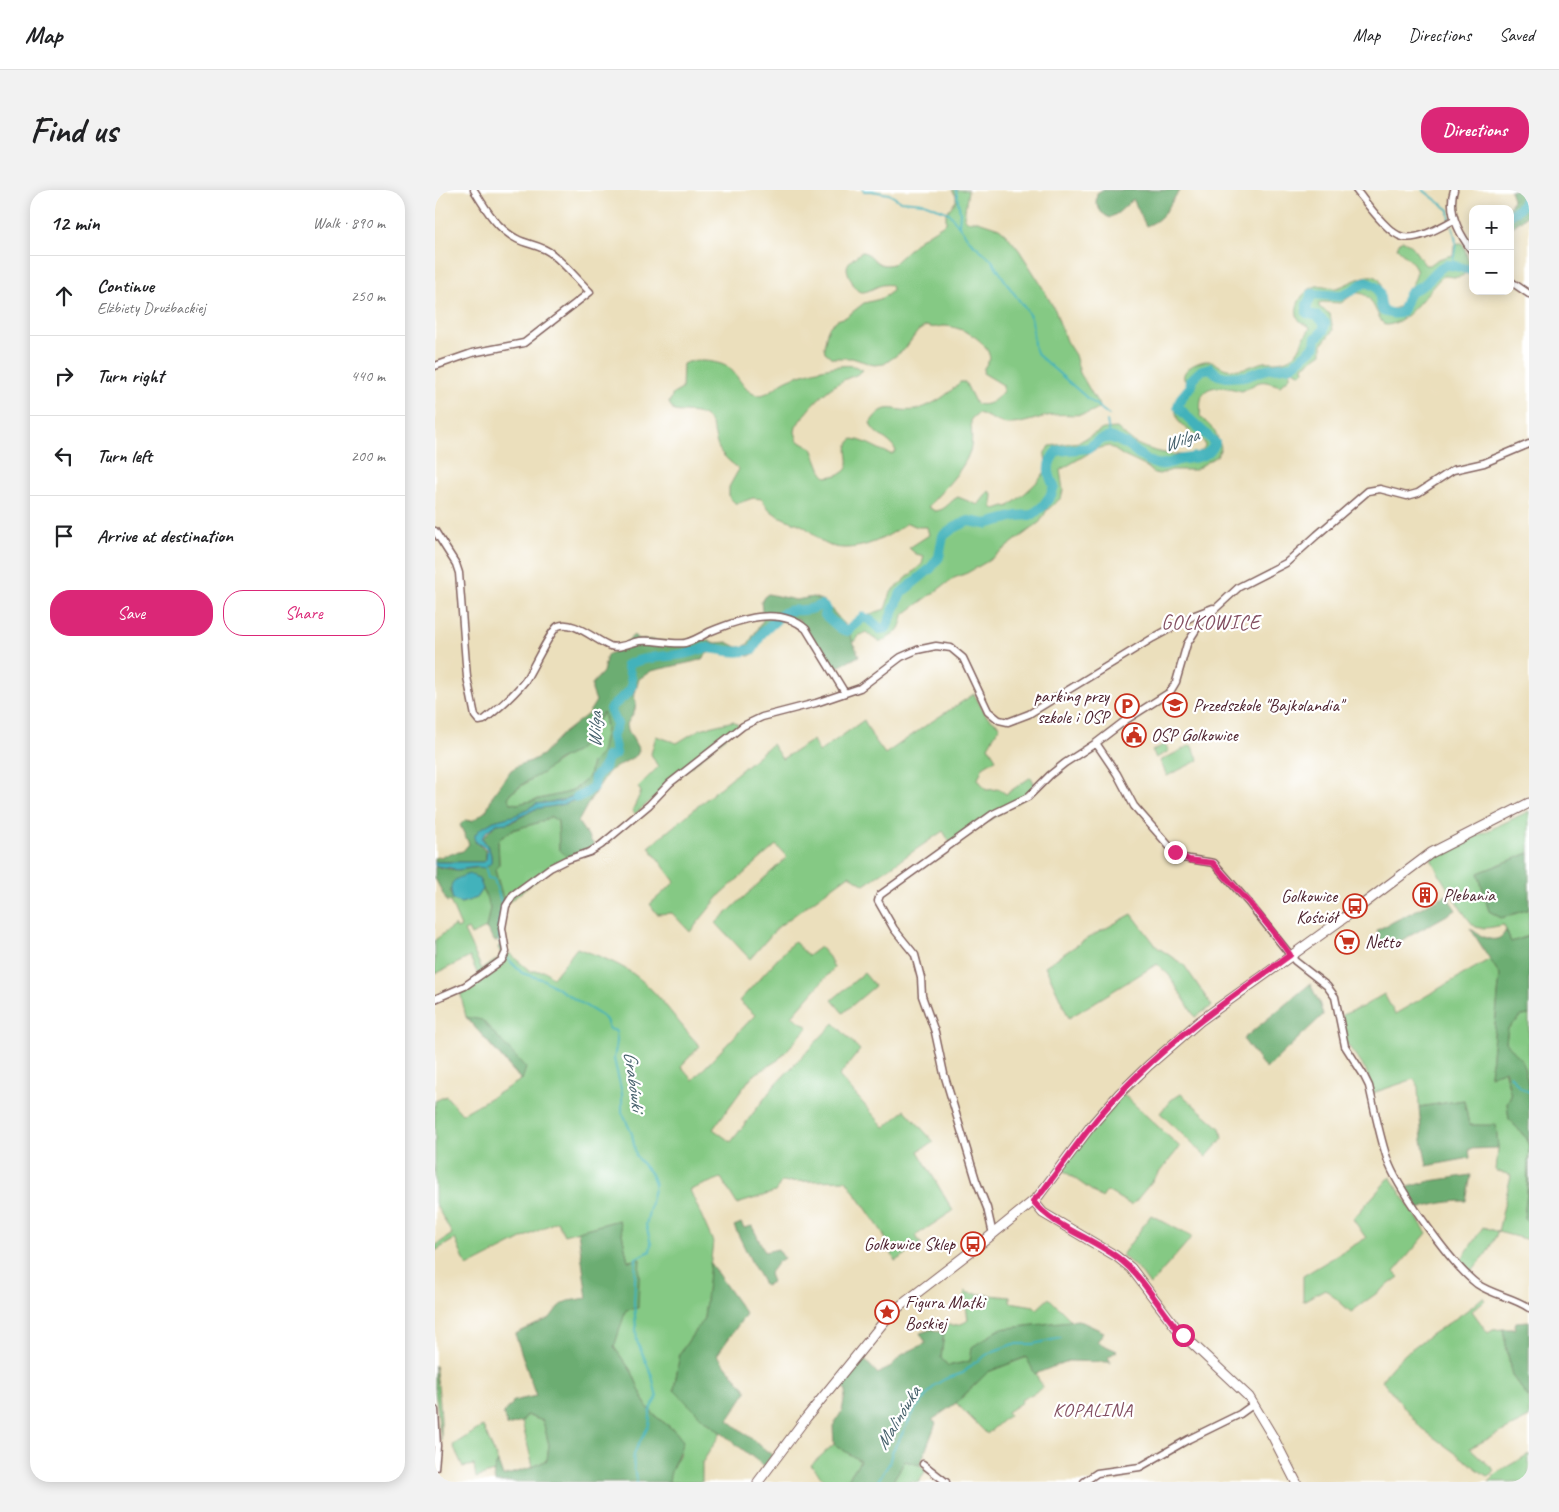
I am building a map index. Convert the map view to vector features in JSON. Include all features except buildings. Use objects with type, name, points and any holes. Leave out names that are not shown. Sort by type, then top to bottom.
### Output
[{"type":"street","points":[[435,366],[472,353],[523,343],[591,292],[552,253],[517,239],[501,228],[474,190]]},
{"type":"street","points":[[1356,190],[1389,228],[1404,237],[1422,234],[1455,220]]},
{"type":"street","points":[[1454,190],[1451,199],[1455,220],[1472,250]]},
{"type":"street","points":[[1514,284],[1529,294]]},
{"type":"street","points":[[994,1234],[946,1081],[935,1032],[923,996],[915,955],[894,929],[878,901],[880,896],[993,814],[1028,797],[1050,775],[1121,723],[1170,692],[1176,682],[1187,644],[1201,622],[1239,587],[1286,564],[1367,491],[1380,488],[1407,496],[1418,493],[1453,470],[1484,463],[1529,444]]},
{"type":"street","points":[[435,531],[457,564],[467,677],[475,716],[479,721],[484,720],[507,702],[525,680],[552,632],[561,625],[570,625],[612,647],[640,641],[685,643],[722,627],[757,616],[778,617],[799,623],[806,629],[845,693]]},
{"type":"street","points":[[435,999],[465,986],[502,960],[506,952],[502,928],[506,906],[513,895],[550,868],[590,852],[601,844],[649,805],[670,783],[743,726],[762,717],[815,703],[860,688],[901,657],[917,650],[937,646],[951,648],[963,658],[989,712],[999,720],[1009,722],[1029,714],[1153,638],[1195,615],[1215,608]]},
{"type":"street","points":[[1096,743],[1117,774],[1135,806],[1169,847],[1183,858],[1213,863],[1248,902],[1295,961],[1327,986],[1335,997],[1345,1046],[1369,1086],[1389,1162],[1424,1222],[1447,1252],[1475,1282],[1529,1308]]},
{"type":"street","points":[[758,1482],[811,1412],[887,1318],[1033,1201],[1042,1192],[1091,1126],[1120,1093],[1144,1070],[1200,1021],[1290,955],[1363,905],[1431,853],[1529,804]]},
{"type":"street","points":[[1033,1201],[1043,1213],[1126,1264],[1141,1280],[1172,1324],[1238,1385],[1254,1404],[1297,1482]]},
{"type":"street","points":[[1084,1482],[1097,1474],[1140,1468],[1189,1438],[1240,1414],[1254,1404]]},
{"type":"street","points":[[435,1410],[437,1446],[435,1468]]},
{"type":"street","points":[[923,1464],[946,1482]]},
{"type":"green space","points":[[952,190],[968,190],[964,218],[967,221],[978,221],[999,228],[1019,250],[1055,310],[1066,341],[1075,355],[1080,373],[1100,407],[1088,413],[1053,415],[1013,424],[1000,422],[978,413],[971,419],[971,443],[967,459],[928,507],[935,511],[942,509],[958,497],[978,505],[989,491],[993,494],[992,507],[995,509],[1004,506],[1008,507],[1041,478],[1046,466],[1045,452],[1050,446],[1079,442],[1103,429],[1117,428],[1136,444],[1164,453],[1184,455],[1200,451],[1205,446],[1204,442],[1184,427],[1178,419],[1175,404],[1190,394],[1190,389],[1184,379],[1184,375],[1187,369],[1194,364],[1208,361],[1227,369],[1235,369],[1262,362],[1276,362],[1290,358],[1299,349],[1310,327],[1299,320],[1297,308],[1301,298],[1312,287],[1336,288],[1364,277],[1375,276],[1380,281],[1383,309],[1393,309],[1400,306],[1407,299],[1408,291],[1416,272],[1413,263],[1397,248],[1402,240],[1410,244],[1425,265],[1430,265],[1438,259],[1453,255],[1454,246],[1462,243],[1469,263],[1466,273],[1460,277],[1444,276],[1441,278],[1416,307],[1401,320],[1393,324],[1385,325],[1369,298],[1360,293],[1355,293],[1341,303],[1319,303],[1319,307],[1330,314],[1333,330],[1322,344],[1322,353],[1303,366],[1304,371],[1301,374],[1293,370],[1290,373],[1290,377],[1280,386],[1259,382],[1242,391],[1218,387],[1207,390],[1203,394],[1200,416],[1215,431],[1221,447],[1218,455],[1195,470],[1172,470],[1159,474],[1154,473],[1147,467],[1109,446],[1096,449],[1060,470],[1063,490],[1061,498],[1047,510],[1040,522],[988,561],[954,578],[903,615],[897,632],[890,637],[881,642],[866,632],[858,636],[853,643],[847,627],[862,617],[885,609],[891,592],[922,564],[924,556],[916,554],[909,548],[929,535],[927,527],[918,527],[907,523],[889,535],[868,544],[845,548],[834,547],[824,543],[803,526],[773,513],[762,499],[753,498],[736,504],[729,497],[729,487],[739,469],[719,449],[710,422],[699,414],[674,411],[669,403],[673,394],[682,389],[683,364],[690,362],[708,361],[728,367],[750,392],[759,395],[770,392],[791,378],[809,372],[847,365],[857,367],[863,370],[836,385],[823,395],[805,414],[796,427],[795,432],[798,441],[812,448],[822,473],[826,477],[838,475],[845,471],[848,466],[847,449],[853,439],[892,454],[896,451],[890,443],[875,431],[870,423],[885,409],[914,410],[927,406],[960,382],[965,382],[976,404],[988,404],[995,400],[1003,391],[1003,385],[983,373],[990,359],[985,346],[973,336],[959,329],[945,326],[926,326],[918,331],[904,350],[884,364],[874,365],[852,358],[832,358],[825,352],[824,347],[829,327],[837,320],[846,317],[864,303],[880,299],[892,290],[891,285],[887,284],[864,292],[858,291],[848,273],[847,266],[849,263],[862,252],[870,255],[882,265],[893,264],[920,239],[946,223],[946,213],[956,201],[956,196]]},
{"type":"green space","points":[[1102,190],[1180,190],[1158,220],[1146,226],[1133,199],[1118,213],[1109,218],[1101,212],[1096,203],[1097,193]]},
{"type":"green space","points":[[1510,190],[1529,190],[1529,214],[1514,226],[1514,205],[1511,205],[1513,199]]},
{"type":"green space","points":[[768,594],[796,600],[813,597],[824,601],[847,627],[859,656],[834,669],[799,620],[778,615],[777,622],[765,635],[755,653],[749,656],[717,651],[708,653],[701,660],[651,671],[639,679],[634,697],[636,705],[627,724],[628,730],[639,750],[637,755],[607,774],[578,822],[594,845],[567,857],[559,849],[558,821],[551,817],[512,830],[498,840],[499,864],[495,870],[505,905],[502,939],[495,942],[486,928],[490,908],[479,878],[450,891],[453,900],[447,902],[435,878],[435,867],[457,870],[482,867],[491,863],[490,852],[483,838],[496,824],[512,822],[537,808],[561,805],[589,795],[586,791],[561,801],[536,804],[517,815],[494,821],[480,829],[475,842],[485,850],[486,858],[483,862],[435,862],[435,858],[463,851],[469,844],[460,825],[465,820],[472,821],[486,811],[493,795],[511,770],[542,755],[561,735],[588,714],[596,701],[592,684],[603,672],[607,655],[617,650],[634,635],[638,639],[677,642],[699,638],[716,643],[727,642],[737,647],[743,647],[748,644],[763,620],[761,602]],"holes":[[[603,712],[606,729],[601,753],[592,762],[589,777],[576,788],[566,793],[517,804],[511,803],[508,798],[511,793],[543,773],[557,761],[575,752],[584,744]]]},
{"type":"green space","points":[[974,694],[986,715],[1000,726],[988,746],[996,759],[983,767],[978,779],[986,790],[999,789],[1006,794],[1031,777],[1036,787],[1028,796],[951,844],[943,831],[864,885],[849,875],[778,927],[750,959],[716,923],[787,857],[776,845],[721,894],[690,932],[672,913],[657,914],[650,904],[675,882],[649,847],[772,744],[782,759],[813,740],[819,752],[864,720],[872,736],[885,754]]},
{"type":"green space","points":[[603,712],[606,729],[601,754],[592,762],[589,777],[576,788],[566,793],[517,804],[511,803],[508,798],[511,793],[584,744]]},
{"type":"green space","points":[[734,721],[739,726],[635,814],[632,811],[641,792],[638,787],[658,767],[651,754],[656,736],[677,743],[700,729]]},
{"type":"green space","points":[[1165,744],[1169,751],[1156,758],[1152,751]]},
{"type":"green space","points":[[1191,745],[1199,760],[1167,776],[1160,761]]},
{"type":"green space","points":[[1529,811],[1529,853],[1478,873],[1489,911],[1501,918],[1529,909],[1529,936],[1511,942],[1504,925],[1483,928],[1476,927],[1472,923],[1452,895],[1431,858]]},
{"type":"green space","points":[[551,817],[558,821],[559,849],[567,857],[505,905],[495,870],[499,864],[498,840],[512,830]]},
{"type":"green space","points":[[1529,853],[1529,909],[1501,918],[1489,911],[1478,873]]},
{"type":"green space","points":[[483,889],[490,908],[486,928],[471,935],[468,929],[464,931],[482,969],[498,959],[501,954],[498,947],[503,945],[500,960],[478,975],[470,957],[435,974],[435,940],[455,925],[457,929],[461,927],[450,901],[453,900],[461,903],[477,898]]},
{"type":"green space","points":[[1446,895],[1456,910],[1397,943],[1383,948],[1377,930]]},
{"type":"green space","points":[[1132,914],[1157,947],[1184,965],[1212,1006],[1195,1017],[1169,975],[1157,964],[1069,1018],[1045,966],[1088,938]]},
{"type":"green space","points":[[1470,928],[1489,939],[1498,938],[1506,930],[1511,942],[1529,936],[1529,1015],[1522,1016],[1508,1028],[1506,1042],[1523,1062],[1529,1089],[1529,1147],[1527,1139],[1509,1119],[1507,1103],[1511,1095],[1505,1070],[1490,1076],[1500,975]]},
{"type":"green space","points":[[794,941],[808,956],[820,947],[829,957],[834,968],[792,1016],[808,1027],[778,1060],[752,1076],[713,1129],[731,1142],[774,1086],[834,1023],[860,1050],[839,1076],[885,1128],[905,1110],[934,1142],[918,1151],[953,1211],[915,1236],[922,1245],[895,1261],[883,1233],[846,1180],[781,1182],[775,1192],[737,1204],[721,1178],[690,1190],[713,1242],[704,1318],[680,1353],[674,1390],[701,1417],[721,1433],[702,1463],[702,1482],[669,1482],[669,1474],[680,1453],[675,1431],[654,1415],[646,1405],[632,1372],[614,1347],[640,1260],[628,1261],[619,1220],[564,1235],[557,1221],[467,1267],[455,1239],[435,1251],[435,1246],[452,1234],[435,1203],[435,1101],[446,1096],[462,1114],[521,1080],[466,1017],[460,991],[509,953],[530,971],[545,971],[553,978],[577,948],[594,954],[618,965],[640,979],[700,1046],[681,1066],[693,1080],[755,1015],[739,1001]]},
{"type":"green space","points":[[1490,959],[1500,975],[1490,1075],[1504,1070],[1511,1095],[1507,1103],[1509,1119],[1527,1139],[1529,1147],[1524,1218],[1529,1222],[1529,1240],[1498,1232],[1511,1175],[1496,1171],[1498,1148],[1496,1126],[1469,1125],[1464,1100],[1419,1107],[1418,1087],[1414,1079],[1373,1093],[1366,1070],[1345,1041],[1342,1015],[1362,1007],[1384,994],[1395,1014]]},
{"type":"green space","points":[[864,973],[875,986],[843,1013],[832,1000]]},
{"type":"green space","points":[[1310,984],[1323,1015],[1266,1069],[1243,1039]]},
{"type":"green space","points":[[1529,1015],[1529,1089],[1506,1042],[1508,1028],[1522,1016]]},
{"type":"green space","points":[[466,1017],[482,1020],[526,1068],[522,1080]]},
{"type":"green space","points":[[1122,1093],[1180,1147],[1131,1205],[1107,1191],[1102,1198],[1064,1171],[1064,1166]]},
{"type":"green space","points":[[1181,1094],[1220,1128],[1223,1138],[1206,1157],[1160,1113],[1171,1100]]},
{"type":"green space","points":[[1464,1100],[1469,1125],[1496,1125],[1498,1148],[1469,1149],[1470,1158],[1427,1166],[1419,1107]]},
{"type":"green space","points":[[1529,1147],[1529,1222],[1524,1218]]},
{"type":"green space","points":[[1471,1175],[1466,1201],[1442,1203],[1418,1209],[1405,1188],[1430,1181]]},
{"type":"green space","points":[[1390,1177],[1427,1233],[1394,1272],[1399,1277],[1351,1312],[1325,1289],[1303,1301],[1303,1276],[1366,1238],[1353,1219]]},
{"type":"green space","points":[[1151,1215],[1192,1237],[1150,1285],[1139,1270],[1122,1255]]},
{"type":"green space","points":[[619,1220],[628,1261],[640,1259],[638,1308],[626,1310],[614,1347],[632,1372],[646,1405],[654,1415],[675,1431],[683,1441],[669,1482],[495,1482],[493,1472],[498,1462],[503,1476],[533,1467],[547,1460],[549,1445],[543,1421],[526,1415],[522,1422],[507,1426],[503,1413],[512,1405],[513,1401],[536,1396],[515,1334],[550,1318],[558,1307],[568,1301],[587,1298],[578,1231]]},
{"type":"green space","points":[[741,1223],[744,1228],[752,1226],[765,1252],[778,1249],[784,1258],[778,1262],[769,1274],[772,1282],[765,1286],[734,1226]]},
{"type":"green space","points":[[1483,1227],[1498,1232],[1486,1254],[1469,1274],[1459,1263]]},
{"type":"green space","points":[[710,1263],[746,1314],[717,1355],[747,1391],[728,1420],[772,1455],[764,1466],[701,1417],[674,1390],[680,1353],[704,1318]]},
{"type":"green space","points":[[965,1291],[968,1293],[1010,1297],[1010,1302],[1034,1306],[1037,1309],[1049,1298],[1072,1321],[1000,1329],[970,1361],[948,1366],[941,1358],[945,1325],[960,1324],[968,1320],[966,1306],[963,1302]]},
{"type":"green space","points":[[1483,1297],[1485,1300],[1472,1311],[1488,1333],[1493,1330],[1503,1329],[1512,1376],[1529,1398],[1529,1418],[1470,1448],[1494,1470],[1488,1477],[1421,1428],[1382,1380],[1404,1355]]},
{"type":"green space","points":[[1078,1320],[1104,1332],[1097,1342],[1117,1351],[1108,1357],[1111,1363],[1068,1361],[1035,1374],[1026,1357],[988,1372],[956,1403],[932,1420],[936,1423],[920,1465],[905,1461],[892,1482],[846,1482],[860,1461],[834,1444],[833,1426],[842,1411],[846,1390],[839,1384],[861,1356],[878,1374],[891,1366],[903,1354],[926,1343],[920,1333],[932,1329],[939,1332],[944,1331],[941,1358],[948,1366],[970,1361],[972,1347],[1000,1329]]},
{"type":"green space","points":[[1529,1321],[1529,1398],[1512,1376],[1503,1329],[1514,1329],[1516,1322]]},
{"type":"green space","points":[[1027,1357],[1043,1388],[1021,1400],[1022,1402],[1007,1412],[1009,1415],[987,1434],[956,1403],[988,1372]]},
{"type":"green space","points":[[435,1365],[440,1403],[441,1441],[435,1390]]},
{"type":"green space","points":[[526,1415],[543,1421],[549,1445],[547,1460],[533,1467],[522,1422]]},
{"type":"green space","points":[[483,1426],[498,1462],[493,1472],[476,1478],[474,1465],[463,1467],[453,1445]]},
{"type":"green space","points":[[834,1444],[860,1461],[846,1482],[826,1482],[811,1465]]},
{"type":"green space","points":[[1529,1454],[1529,1482],[1488,1482],[1498,1472]]},
{"type":"green space","points":[[905,1461],[920,1465],[926,1470],[919,1482],[892,1482]]},
{"type":"water","points":[[586,791],[589,795],[561,805],[535,809],[508,823],[496,824],[482,838],[491,855],[491,863],[485,868],[477,867],[457,870],[435,866],[435,862],[483,862],[486,860],[487,849],[474,839],[480,829],[494,821],[516,815],[536,804],[561,801]]},
{"type":"water","points":[[469,874],[479,878],[483,889],[477,898],[461,903],[453,900],[451,885],[455,880]]},
{"type":"waterway","points":[[863,190],[889,194],[900,201],[924,203],[949,213],[971,242],[991,259],[1027,311],[1032,320],[1034,345],[1038,355],[1109,415]]},
{"type":"waterway","points":[[956,190],[960,212],[959,225]]},
{"type":"waterway","points":[[1423,190],[1449,210],[1450,219]]},
{"type":"waterway","name":"Wilga","points":[[1514,212],[1524,202],[1526,190]]},
{"type":"waterway","points":[[1452,226],[1456,245],[1452,264]]},
{"type":"waterway","name":"Wilga","points":[[780,616],[789,611],[808,610],[821,605],[826,609],[825,615],[841,629],[847,631],[863,617],[870,620],[880,629],[886,628],[901,593],[930,569],[939,557],[943,536],[952,529],[968,521],[986,524],[1016,516],[1032,515],[1043,506],[1051,495],[1054,486],[1050,477],[1049,464],[1057,451],[1089,448],[1099,440],[1110,437],[1127,445],[1156,464],[1195,458],[1209,452],[1215,443],[1178,406],[1181,398],[1192,385],[1190,381],[1202,370],[1210,368],[1218,375],[1226,377],[1247,376],[1267,369],[1292,366],[1315,346],[1316,338],[1323,331],[1325,323],[1317,316],[1307,313],[1307,305],[1312,294],[1340,296],[1365,282],[1379,290],[1383,311],[1397,314],[1403,310],[1407,297],[1411,292],[1426,283],[1443,266],[1452,265],[1469,270]]},
{"type":"waterway","points":[[1107,421],[1110,437]]},
{"type":"waterway","name":"Wilga","points":[[577,797],[582,796],[594,786],[595,777],[604,768],[607,757],[616,753],[612,736],[617,724],[610,709],[626,695],[631,687],[632,682],[627,665],[651,658],[684,654],[705,648],[735,652],[747,651],[753,649],[762,633],[776,620]]},
{"type":"waterway","name":"Grabówki","points":[[485,865],[488,878],[494,879],[501,902],[498,925],[503,953]]},
{"type":"waterway","name":"Grabówki","points":[[507,958],[522,973],[544,980],[602,1016],[606,1020],[609,1029],[616,1031],[617,1041],[614,1059],[622,1093],[622,1112],[632,1134],[636,1156],[651,1174],[655,1184],[646,1225],[651,1244],[650,1251],[636,1258],[634,1303],[637,1341],[652,1376],[657,1398],[651,1408],[648,1427],[635,1453],[634,1464],[637,1482]]},
{"type":"waterway","points":[[1510,1075],[1519,1086],[1529,1092]]},
{"type":"waterway","name":"Malinówka","points":[[877,1482],[889,1464],[892,1452],[915,1410],[935,1385],[945,1379],[963,1373],[991,1352],[1013,1344],[1033,1344],[1061,1338]]},
{"type":"place","name":"Przedszkole \"Bajkolandia\"","points":[[1175,705]]},
{"type":"place","name":"parking przy szkole i OSP","points":[[1127,706]]},
{"type":"place","name":"OSP Golkowice","points":[[1134,735]]},
{"type":"place","name":"Plebania","points":[[1425,895]]},
{"type":"place","name":"Golkowice Kościół","points":[[1355,906]]},
{"type":"place","name":"Netto","points":[[1347,942]]},
{"type":"place","name":"Golkowice Sklep","points":[[973,1244]]},
{"type":"place","name":"Figura Matki Boskiej","points":[[887,1312]]},
{"type":"district","name":"GOLKOWICE","points":[[1211,622]]},
{"type":"district","name":"KOPALINA","points":[[1093,1410]]},
{"type":"route","points":[[1175,852],[1189,860],[1213,863],[1248,902],[1290,955],[1200,1021],[1144,1070],[1120,1093],[1091,1126],[1061,1168],[1033,1201],[1043,1213],[1099,1245],[1126,1264],[1136,1274],[1172,1324],[1183,1335]]}]
